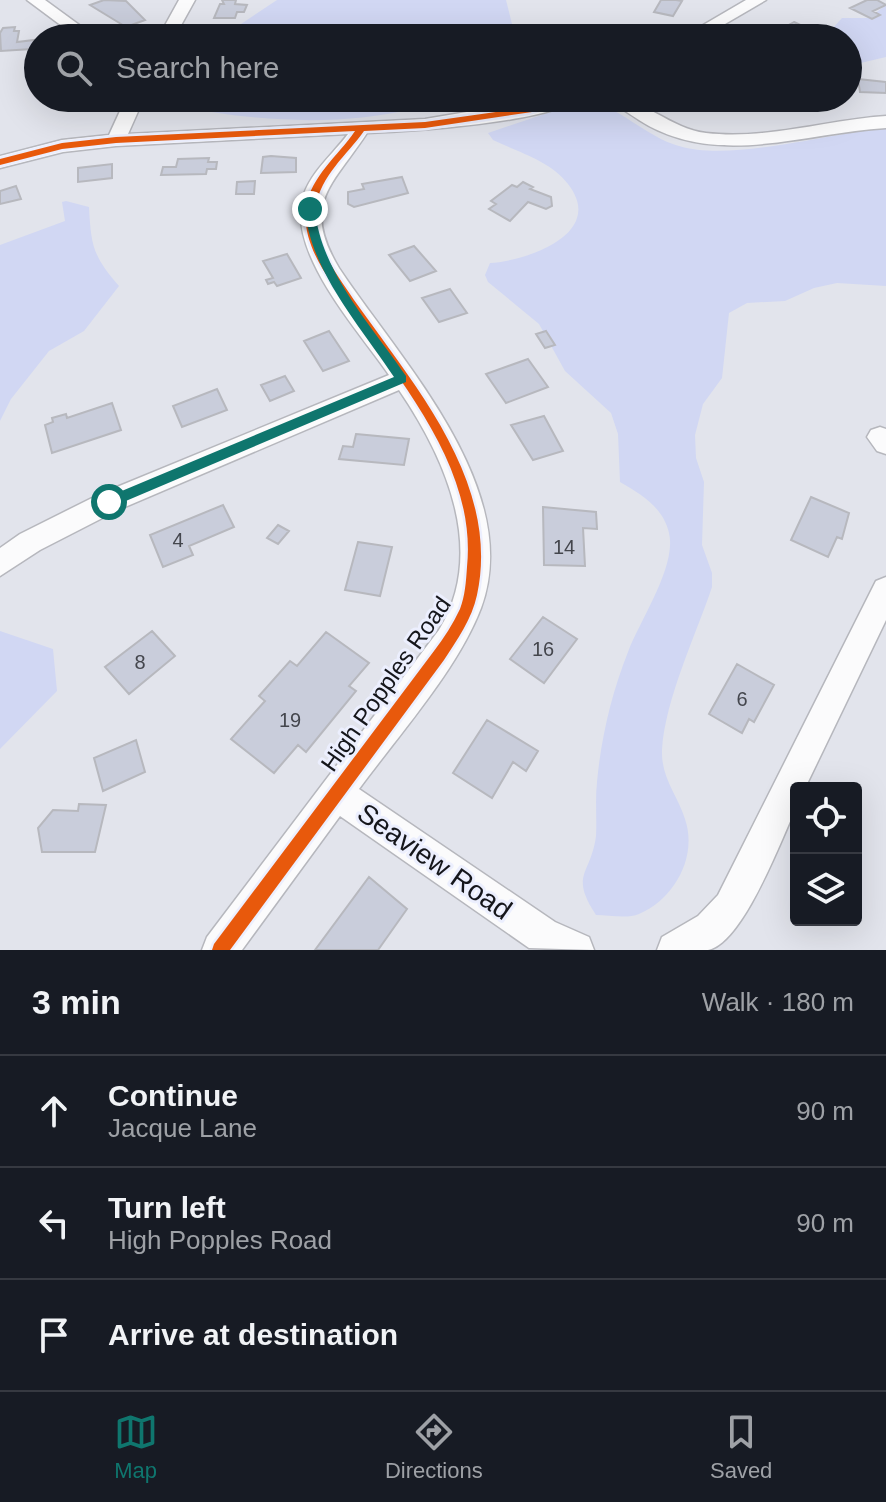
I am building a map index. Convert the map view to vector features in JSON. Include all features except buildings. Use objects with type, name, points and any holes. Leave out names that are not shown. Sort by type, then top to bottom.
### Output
[{"type":"street","points":[[35,0],[69,24]]},
{"type":"street","points":[[174,24],[187,0]]},
{"type":"street","points":[[711,24],[745,3]]},
{"type":"street","points":[[116,140],[129,112]]},
{"type":"street","points":[[0,162],[62,146],[116,140],[360,130],[489,117],[510,112]]},
{"type":"street","points":[[642,112],[674,131],[722,142],[779,137],[853,123],[886,122]]},
{"type":"street","name":"High Popples Road","points":[[220,950],[456,626],[470,599],[476,564],[470,502],[462,477],[433,418],[402,379],[329,269],[310,225],[315,188],[360,130]]},
{"type":"street","points":[[0,564],[30,542],[109,502],[402,379]]},
{"type":"street","points":[[675,950],[711,929],[730,907],[886,590]]},
{"type":"street","name":"Seaview Road","points":[[336,793],[542,935],[576,950]]},
{"type":"shaded area","points":[[277,0],[506,0],[512,24],[241,24]]},
{"type":"shaded area","points":[[886,5],[886,57],[862,63],[862,24],[837,24],[842,18],[869,18]]},
{"type":"shaded area","points":[[211,112],[396,112],[324,120]]},
{"type":"shaded area","points":[[550,112],[616,112],[667,142],[701,150],[726,151],[886,128],[886,286],[837,283],[814,288],[785,301],[747,303],[729,313],[722,378],[703,404],[695,435],[696,458],[704,482],[702,545],[712,573],[712,587],[675,689],[662,750],[667,778],[685,819],[688,848],[680,875],[663,898],[639,914],[629,916],[596,915],[583,882],[596,836],[597,782],[608,716],[628,652],[663,577],[668,561],[669,533],[656,509],[620,482],[618,434],[611,413],[565,371],[539,324],[488,282],[485,275],[490,263],[523,257],[557,242],[570,230],[577,217],[577,202],[568,184],[553,169],[493,140],[488,133]]},
{"type":"shaded area","points":[[62,202],[89,207],[95,250],[119,286],[84,331],[49,351],[11,399],[0,421],[0,245],[65,221]]},
{"type":"shaded area","points":[[0,631],[53,649],[57,691],[0,749]]},
{"type":"cycle path","points":[[0,162],[62,146],[116,140],[425,125],[512,112]]},
{"type":"cycle path","points":[[220,950],[439,656],[459,624],[471,594],[475,551],[470,510],[457,471],[417,397],[331,273],[311,229],[314,194],[324,174],[360,130]]},
{"type":"route","points":[[109,502],[402,379],[329,269],[312,235],[310,209]]}]
